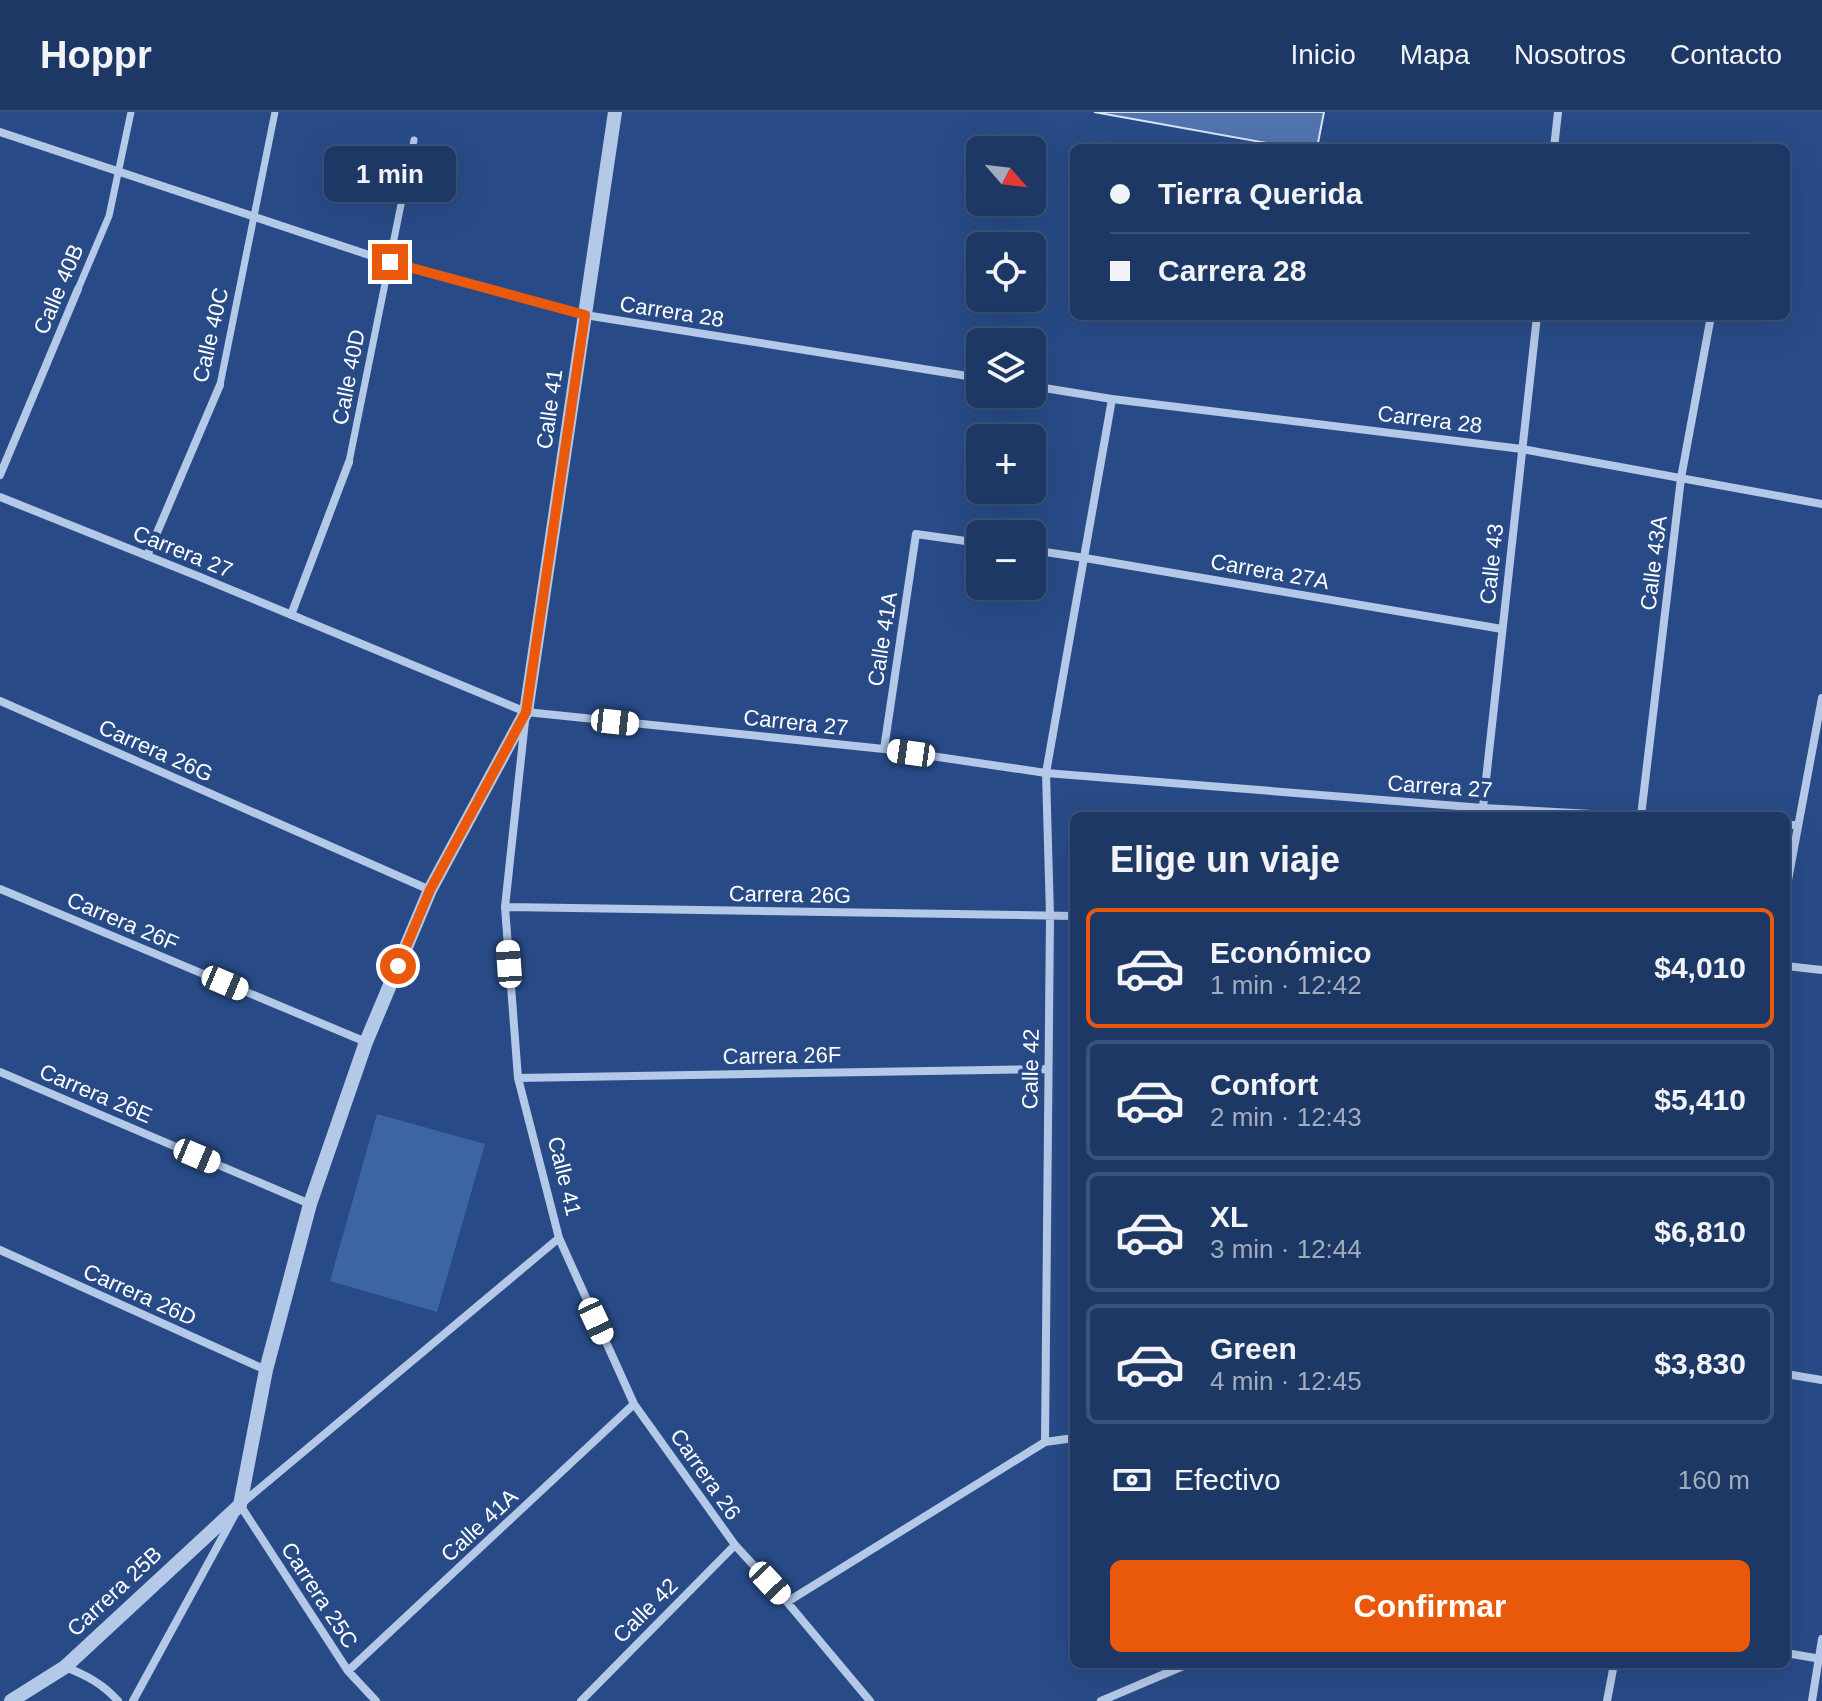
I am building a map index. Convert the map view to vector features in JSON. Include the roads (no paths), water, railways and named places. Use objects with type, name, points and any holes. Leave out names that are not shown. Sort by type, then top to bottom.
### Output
[{"type":"street","name":"Calle 40B","points":[[0,475],[109,216],[131,112]]},
{"type":"street","name":"Calle 40C","points":[[147,556],[220,385],[275,112]]},
{"type":"street","name":"Calle 41","points":[[240,1505],[559,1238],[518,1078],[505,907],[526,712],[615,112]]},
{"type":"street","points":[[1554,144],[1558,112]]},
{"type":"street","name":"Carrera 28","points":[[0,132],[390,262],[585,315],[966,376]]},
{"type":"street","name":"Calle 40D","points":[[291,615],[349,462],[414,140]]},
{"type":"street","name":"Calle 43","points":[[1483,812],[1537,320]]},
{"type":"street","name":"Calle 43A","points":[[1641,812],[1681,478],[1710,320]]},
{"type":"street","name":"Carrera 28","points":[[1046,388],[1522,449],[1822,504]]},
{"type":"street","name":"Calle 42","points":[[1045,1442],[1050,916],[1046,773],[1112,399]]},
{"type":"street","name":"Carrera 27","points":[[0,497],[526,712],[884,749],[1046,773],[1483,812]]},
{"type":"street","name":"Calle 41A","points":[[884,749],[916,534],[966,541]]},
{"type":"street","name":"Carrera 27A","points":[[1046,552],[1502,629]]},
{"type":"street","points":[[1790,869],[1822,698]]},
{"type":"street","name":"Carrera 26G","points":[[0,701],[430,890]]},
{"type":"street","name":"Calle 41","points":[[133,1701],[240,1505],[266,1370],[310,1204],[366,1042],[430,890],[526,712]]},
{"type":"street","points":[[1790,825],[1798,825]]},
{"type":"street","name":"Carrera 26F","points":[[0,889],[366,1042]]},
{"type":"street","name":"Carrera 26G","points":[[505,907],[1070,916]]},
{"type":"street","points":[[1790,966],[1822,970]]},
{"type":"street","name":"Carrera 26F","points":[[518,1078],[1047,1069]]},
{"type":"street","name":"Carrera 26E","points":[[0,1072],[310,1204]]},
{"type":"street","name":"Carrera 26","points":[[559,1238],[634,1404],[735,1545],[870,1701]]},
{"type":"street","name":"Carrera 26D","points":[[0,1250],[266,1370]]},
{"type":"street","points":[[1790,1375],[1822,1380]]},
{"type":"street","name":"Calle 41A","points":[[348,1671],[634,1404]]},
{"type":"street","points":[[787,1602],[1045,1442],[1070,1439]]},
{"type":"street","name":"Carrera 25B","points":[[11,1701],[65,1667],[240,1505]]},
{"type":"street","name":"Carrera 25C","points":[[240,1505],[348,1671],[376,1701]]},
{"type":"street","name":"Calle 42","points":[[581,1701],[735,1545]]},
{"type":"street","points":[[1812,1701],[1822,1639]]},
{"type":"street","points":[[1790,1654],[1820,1658]]},
{"type":"street","points":[[65,1667],[87,1676],[118,1701]]},
{"type":"street","points":[[1101,1701],[1179,1668]]},
{"type":"street","points":[[1607,1701],[1613,1668]]}]
